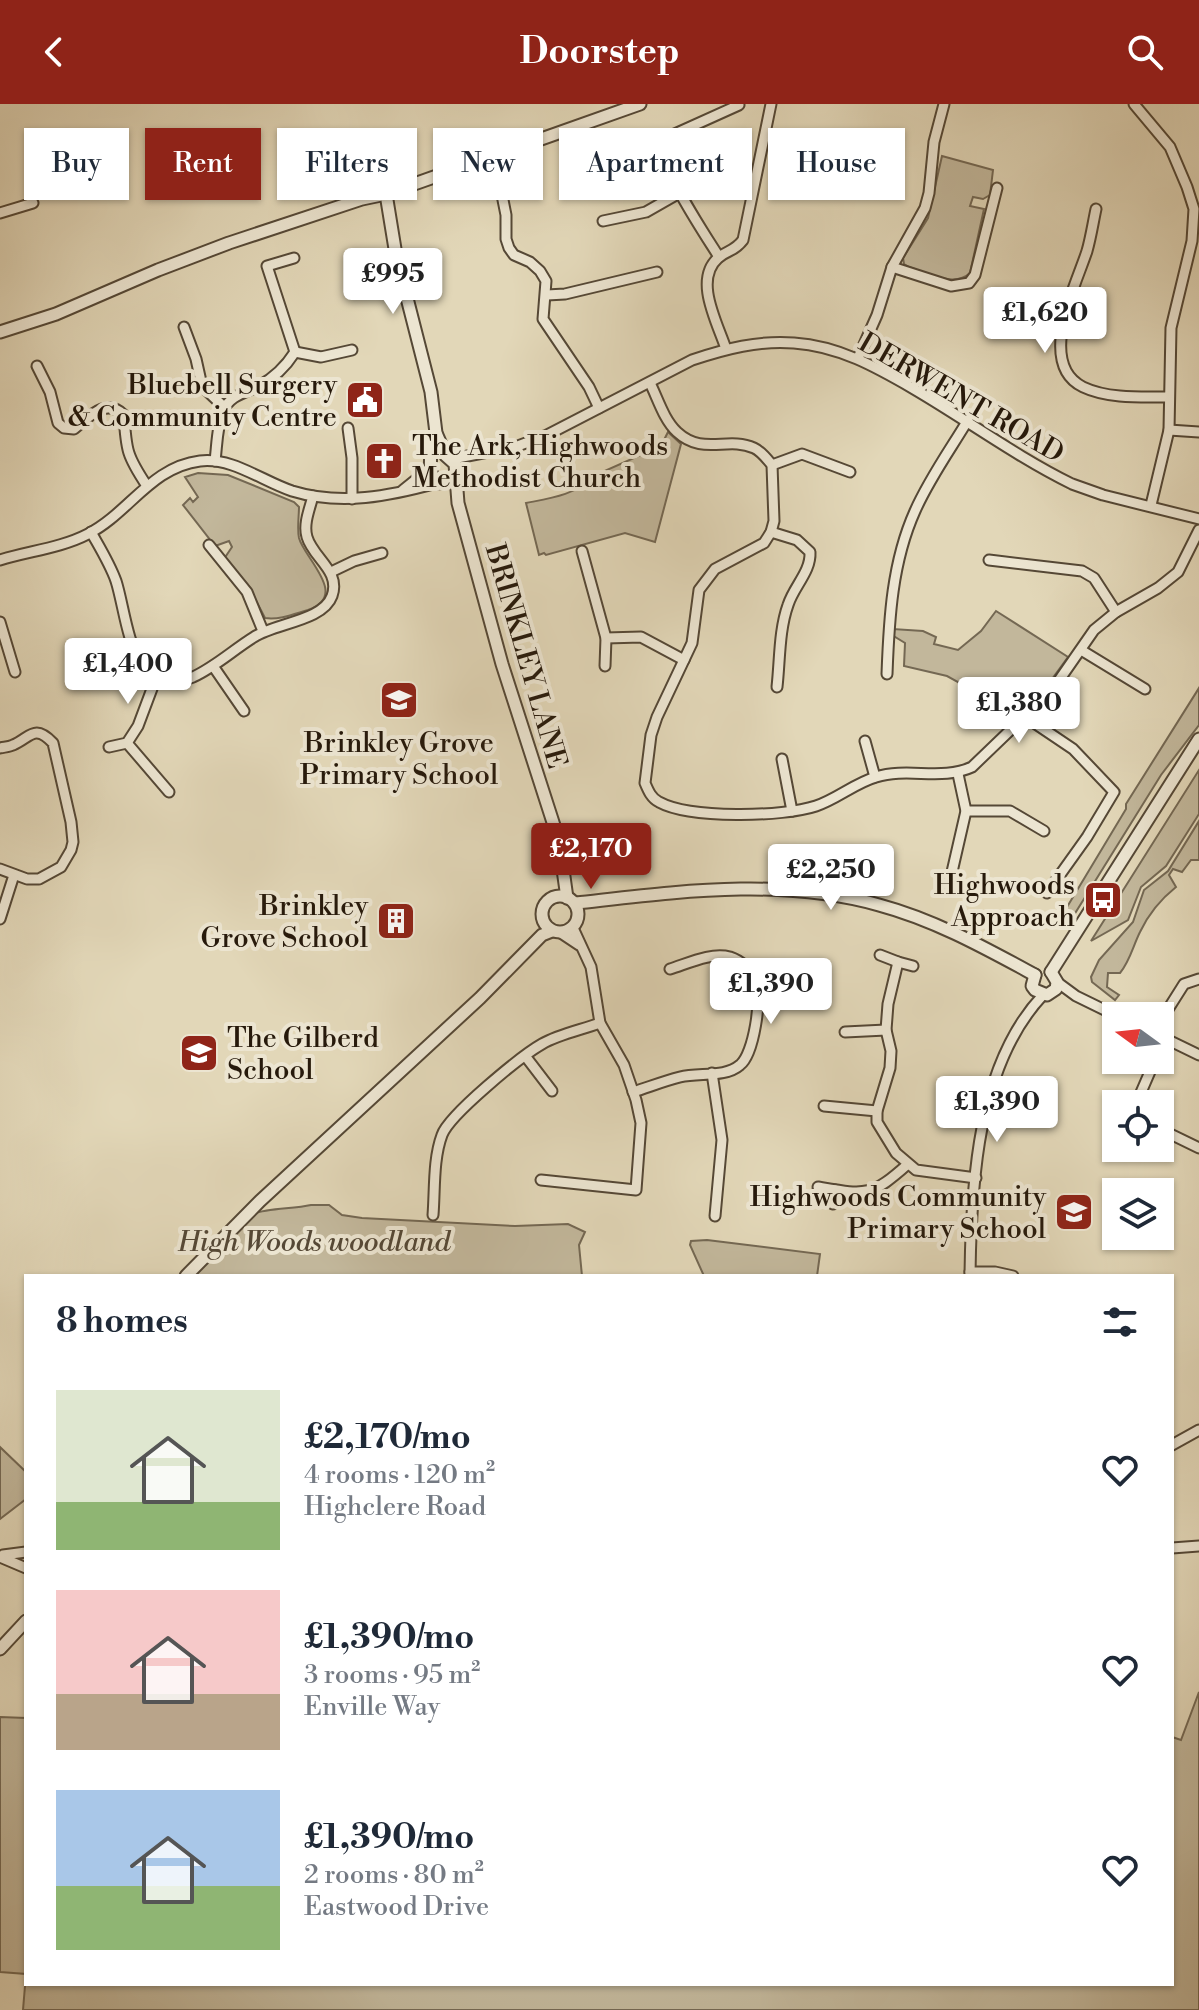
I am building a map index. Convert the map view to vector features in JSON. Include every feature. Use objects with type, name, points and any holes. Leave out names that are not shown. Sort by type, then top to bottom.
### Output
[{"type":"street","points":[[417,183],[640,104]]},
{"type":"street","points":[[726,349],[707,291],[708,272],[719,257],[736,249],[743,240],[771,104]]},
{"type":"street","points":[[858,358],[877,315],[892,267],[925,208],[934,142],[944,104]]},
{"type":"street","points":[[1134,104],[1170,147],[1196,209],[1188,264],[1171,328],[1169,430],[1151,505]]},
{"type":"street","points":[[688,128],[739,105]]},
{"type":"street","points":[[892,267],[951,286],[969,283],[975,275],[997,188]]},
{"type":"street","points":[[0,332],[56,314],[229,243],[359,200]]},
{"type":"street","name":"BRINKLEY LANE","points":[[387,200],[396,255],[431,392],[436,433],[452,465],[458,503],[502,664],[559,841],[566,899]]},
{"type":"street","points":[[503,200],[509,248],[514,255],[530,262],[546,281],[543,319],[589,387],[599,408]]},
{"type":"street","points":[[603,221],[646,212],[667,200]]},
{"type":"street","points":[[686,200],[719,257]]},
{"type":"street","points":[[0,213],[33,203]]},
{"type":"street","points":[[1096,209],[1087,251],[1065,314],[1061,350],[1064,367],[1075,382],[1091,390],[1131,397],[1168,397]]},
{"type":"street","points":[[294,258],[267,266],[295,352]]},
{"type":"street","points":[[547,295],[565,294],[657,272]]},
{"type":"street","points":[[184,327],[202,386],[224,407]]},
{"type":"street","name":"DERWENT ROAD","points":[[452,465],[547,435],[692,360],[726,349],[762,343],[794,343],[858,358],[1072,484],[1199,519]]},
{"type":"street","points":[[295,352],[321,357],[352,350]]},
{"type":"street","points":[[215,461],[224,407],[236,396],[260,386],[286,366],[295,352]]},
{"type":"street","points":[[37,366],[50,392],[58,423],[64,428],[74,429],[101,408],[111,407],[124,415],[129,460],[147,486]]},
{"type":"street","points":[[650,383],[668,420],[692,442],[710,446],[742,444],[758,449],[772,465],[774,521],[771,532],[764,543],[715,569],[699,590],[692,643],[651,735],[645,783],[657,801],[674,808],[747,815],[792,811],[832,800],[875,777],[899,773],[958,774],[972,767],[1053,689],[1094,630],[1178,572],[1199,530]]},
{"type":"street","points":[[887,674],[896,571],[909,527],[923,494],[968,420]]},
{"type":"street","points":[[348,428],[352,499]]},
{"type":"street","points":[[1169,430],[1199,432]]},
{"type":"street","name":"BRINKLEY LANE","points":[[436,433],[432,444],[432,478],[458,503]]},
{"type":"street","points":[[772,465],[802,454],[850,472]]},
{"type":"street","points":[[0,560],[59,545],[91,532],[119,513],[171,468],[201,461],[215,461],[293,491],[352,499],[403,490],[440,483],[452,465],[439,456],[403,490]]},
{"type":"street","points":[[91,532],[116,579],[140,664],[156,678],[174,681],[190,678],[213,666],[263,631],[324,608],[333,591],[331,572],[308,540],[306,530],[313,496]]},
{"type":"street","points":[[771,532],[797,540],[810,552],[811,559],[788,604],[777,687]]},
{"type":"street","points":[[209,545],[247,592],[263,631]]},
{"type":"street","points":[[582,551],[606,638],[605,666]]},
{"type":"street","points":[[331,572],[382,553]]},
{"type":"street","points":[[989,560],[1082,571],[1094,578],[1116,612]]},
{"type":"street","points":[[0,622],[15,672]]},
{"type":"street","points":[[606,638],[641,637],[684,660]]},
{"type":"street","points":[[1081,650],[1145,689]]},
{"type":"street","points":[[213,666],[244,711]]},
{"type":"street","points":[[109,747],[127,743],[138,726],[156,678]]},
{"type":"street","points":[[1024,716],[1073,749],[1114,792],[1047,893]]},
{"type":"street","points":[[0,748],[14,745],[27,734],[38,733],[53,743],[73,842],[67,859],[53,873],[39,879],[27,879],[0,869]]},
{"type":"street","points":[[1004,1274],[970,1274],[976,1178],[985,1112],[1006,1050],[1027,1011],[1047,987],[1199,739]]},
{"type":"street","points":[[865,741],[875,777]]},
{"type":"street","points":[[127,743],[169,792]]},
{"type":"street","points":[[782,759],[792,811]]},
{"type":"street","points":[[949,885],[966,811],[958,774]]},
{"type":"street","points":[[966,811],[1010,811],[1044,831]]},
{"type":"street","points":[[0,919],[14,875]]},
{"type":"street","points":[[530,950],[535,931],[543,920],[543,907],[566,899],[618,899],[725,889],[798,890],[879,905],[922,919],[1035,975],[1044,970],[1047,987]]},
{"type":"street","points":[[541,1180],[636,1190],[641,1123],[624,1065],[600,1023],[594,980],[566,899]]},
{"type":"street","points":[[188,1274],[260,1201],[530,950],[542,935],[556,932],[618,899]]},
{"type":"street","points":[[543,920],[556,932],[582,947]]},
{"type":"street","points":[[880,955],[913,966]]},
{"type":"street","points":[[633,1092],[680,1077],[733,1070],[743,1063],[751,1049],[758,986],[751,972],[739,960],[712,956],[670,969]]},
{"type":"street","points":[[898,962],[888,1004],[886,1030],[891,1051],[890,1068],[877,1111],[877,1122],[908,1164],[929,1173],[976,1178]]},
{"type":"street","points":[[1173,1002],[1184,984],[1199,979]]},
{"type":"street","points":[[1047,987],[1102,1009]]},
{"type":"street","points":[[433,1215],[438,1152],[448,1125],[486,1089],[542,1044],[600,1023]]},
{"type":"street","points":[[845,1032],[886,1030]]},
{"type":"street","points":[[1174,1046],[1199,1055]]},
{"type":"street","points":[[526,1057],[552,1091]]},
{"type":"street","points":[[712,1073],[722,1140],[715,1216]]},
{"type":"street","points":[[824,1106],[877,1111]]},
{"type":"street","points":[[1174,1136],[1199,1148]]},
{"type":"street","points":[[818,1187],[876,1190],[908,1164]]},
{"type":"street","points":[[833,1204],[835,1190]]},
{"type":"street","points":[[1174,1444],[1199,1430]]},
{"type":"street","points":[[1174,1548],[1199,1546]]},
{"type":"street","points":[[0,1556],[24,1552]]},
{"type":"street","points":[[0,1556],[24,1567]]},
{"type":"street","points":[[17,1633],[24,1617]]},
{"type":"street","points":[[0,1649],[24,1624]]},
{"type":"green space","points":[[942,156],[993,170],[990,195],[983,199],[973,197],[970,206],[984,209],[970,273],[957,279],[940,278],[909,267],[904,264],[903,258],[928,218]]},
{"type":"green space","points":[[668,432],[681,444],[655,542],[625,533],[539,555],[526,503],[578,488],[591,477],[661,446]]},
{"type":"green space","points":[[198,473],[228,475],[294,502],[299,507],[299,538],[325,586],[325,596],[320,604],[287,616],[265,618],[248,585],[224,559],[232,547],[229,541],[215,546],[183,505],[190,498],[193,502],[198,497],[185,477]]},
{"type":"green space","points":[[996,611],[1068,657],[1052,679],[1003,724],[958,682],[947,676],[904,666],[905,643],[892,635],[893,629],[923,631],[936,637],[934,644],[958,650],[981,631]]},
{"type":"green space","points":[[1199,688],[1199,725],[1161,775],[1069,923],[1061,917],[1126,809],[1126,804]]},
{"type":"green space","points":[[1199,770],[1199,814],[1166,866],[1141,887],[1128,920],[1091,941]]},
{"type":"green space","points":[[1199,821],[1199,860],[1191,860],[1182,872],[1173,869],[1169,875],[1176,887],[1147,919],[1120,973],[1108,973],[1107,987],[1119,995],[1115,1000],[1092,982],[1091,977],[1099,960],[1133,922],[1144,890],[1168,871]]},
{"type":"green space","name":"High Woods woodland","points":[[329,1205],[342,1215],[362,1218],[515,1226],[568,1224],[585,1232],[579,1245],[582,1274],[196,1274],[253,1214]]},
{"type":"green space","points":[[707,1240],[820,1254],[817,1274],[703,1274],[691,1241]]},
{"type":"green space","points":[[0,1447],[24,1470],[24,1501],[0,1519]]},
{"type":"green space","points":[[1199,1692],[1199,2010],[23,2010],[25,1986],[1174,1986],[1174,1738],[1181,1740]]},
{"type":"green space","points":[[0,1717],[24,1718],[24,1974],[0,1972]]},
{"type":"place","name":"Bluebell Surgery & Community Centre","points":[[365,400]]},
{"type":"place","name":"The Ark, Highwoods Methodist Church","points":[[384,461]]},
{"type":"place","name":"Brinkley Grove Primary School","points":[[399,700]]},
{"type":"place","name":"Highwoods Approach","points":[[1103,900]]},
{"type":"place","name":"Brinkley Grove School","points":[[396,921]]},
{"type":"place","name":"The Gilberd School","points":[[199,1053]]},
{"type":"place","name":"Highwoods Community Primary School","points":[[1074,1212]]}]
